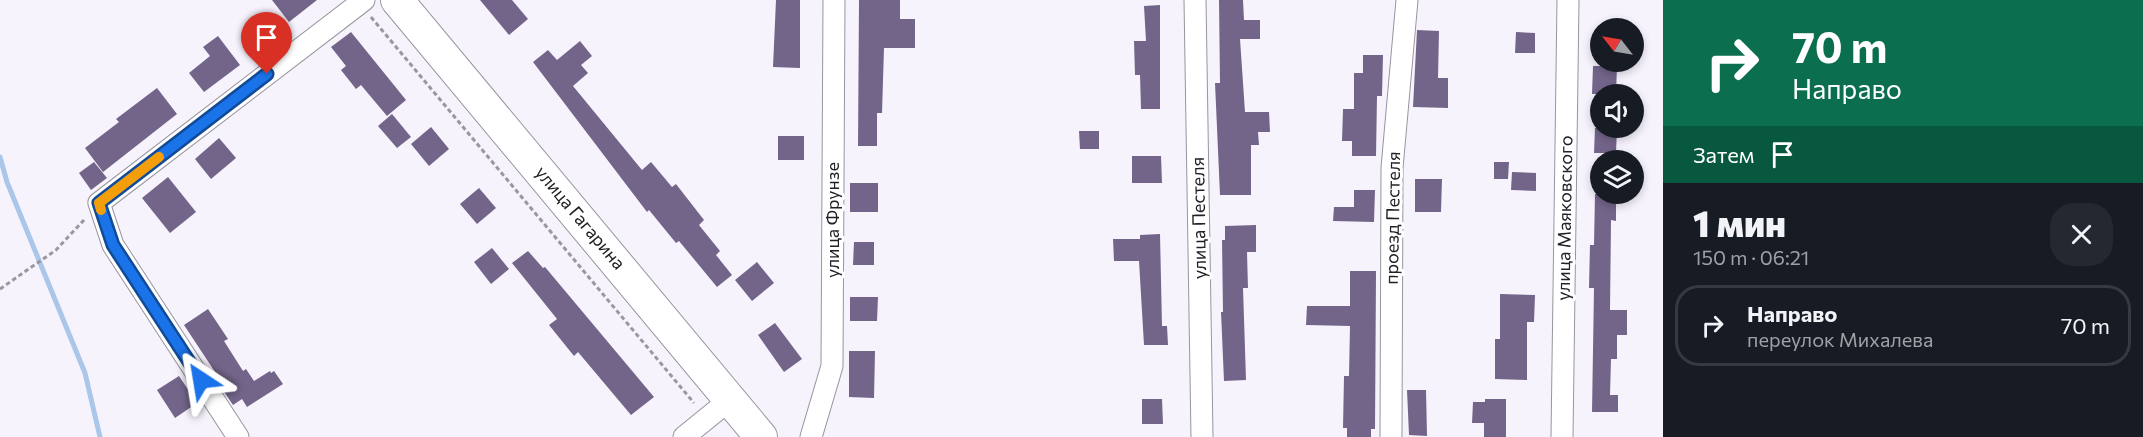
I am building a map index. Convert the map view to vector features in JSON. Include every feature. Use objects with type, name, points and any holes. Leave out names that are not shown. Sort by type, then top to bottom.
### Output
[{"type":"main road","name":"улица Гагарина","points":[[398,0],[732,399],[761,437]]},
{"type":"street","name":"улица Фрунзе","points":[[811,437],[832,366],[834,0]]},
{"type":"street","name":"улица Пестеля","points":[[1195,0],[1202,437]]},
{"type":"street","name":"проезд Пестеля","points":[[1391,437],[1392,168],[1407,0]]},
{"type":"street","name":"улица Маяковского","points":[[1562,437],[1568,0]]},
{"type":"street","points":[[238,437],[113,245],[99,203],[362,2]]},
{"type":"street","points":[[684,437],[732,399]]},
{"type":"path","points":[[362,2],[707,418]]},
{"type":"path","points":[[0,289],[56,250],[99,203]]},
{"type":"building","points":[[272,0],[317,0],[289,22]]},
{"type":"building","points":[[480,0],[512,0],[528,19],[509,35]]},
{"type":"building","points":[[776,0],[800,0],[800,68],[773,67]]},
{"type":"building","points":[[859,0],[900,0],[900,19],[915,19],[915,48],[884,48],[882,113],[877,113],[877,146],[858,146]]},
{"type":"building","points":[[1219,0],[1243,0],[1244,20],[1260,20],[1260,39],[1240,39],[1245,112],[1269,112],[1270,132],[1258,132],[1259,145],[1251,145],[1251,195],[1220,195],[1215,83],[1220,83]]},
{"type":"building","points":[[1160,5],[1160,109],[1141,109],[1140,75],[1135,75],[1134,41],[1146,41],[1144,6]]},
{"type":"building","points":[[1417,30],[1439,31],[1438,78],[1448,78],[1448,108],[1413,107]]},
{"type":"building","points":[[351,32],[406,100],[387,116],[361,85],[356,89],[341,70],[346,66],[331,47]]},
{"type":"building","points":[[1516,32],[1535,33],[1535,53],[1515,53]]},
{"type":"building","points":[[218,36],[240,65],[204,92],[189,73],[210,56],[203,47]]},
{"type":"building","points":[[580,41],[592,56],[581,65],[588,73],[573,86],[642,170],[651,162],[672,187],[676,184],[704,220],[699,225],[720,251],[716,255],[732,275],[717,287],[679,241],[676,243],[649,210],[647,212],[533,62],[548,50],[557,60]]},
{"type":"building","points":[[1363,55],[1383,55],[1382,96],[1377,96],[1376,156],[1352,156],[1352,141],[1342,141],[1343,109],[1354,109],[1354,73],[1363,73]]},
{"type":"building","points":[[1593,72],[1617,72],[1616,84],[1592,84]]},
{"type":"building","points":[[157,88],[177,114],[103,172],[85,148],[119,122],[116,119]]},
{"type":"building","points":[[392,114],[411,137],[397,148],[378,126]]},
{"type":"building","points":[[431,127],[449,149],[429,166],[411,144]]},
{"type":"building","points":[[1079,131],[1099,131],[1099,149],[1080,149]]},
{"type":"building","points":[[778,136],[804,136],[804,160],[778,160]]},
{"type":"building","points":[[219,138],[236,158],[211,179],[195,159]]},
{"type":"building","points":[[1595,138],[1617,138],[1616,150],[1594,150]]},
{"type":"building","points":[[1132,156],[1161,156],[1162,183],[1132,183]]},
{"type":"building","points":[[94,162],[107,178],[91,190],[79,173]]},
{"type":"building","points":[[1494,162],[1509,162],[1508,179],[1494,179]]},
{"type":"building","points":[[1512,172],[1536,173],[1536,191],[1511,190]]},
{"type":"building","points":[[168,177],[196,212],[170,233],[142,198]]},
{"type":"building","points":[[1415,179],[1442,179],[1441,212],[1415,212]]},
{"type":"building","points":[[850,183],[878,183],[878,212],[850,212]]},
{"type":"building","points":[[479,188],[496,208],[477,224],[460,204]]},
{"type":"building","points":[[1354,190],[1375,190],[1374,222],[1333,221],[1334,207],[1354,207]]},
{"type":"building","points":[[1595,204],[1616,204],[1616,221],[1611,220],[1610,310],[1627,310],[1627,335],[1617,335],[1617,359],[1611,359],[1610,395],[1618,395],[1618,412],[1592,412],[1594,288],[1589,288],[1590,245],[1594,245]]},
{"type":"building","points":[[1256,225],[1256,252],[1247,252],[1248,288],[1243,288],[1246,380],[1224,381],[1221,312],[1223,312],[1222,240],[1225,240],[1225,226]]},
{"type":"building","points":[[1160,234],[1162,326],[1167,326],[1168,345],[1144,345],[1139,261],[1114,261],[1113,239],[1140,239],[1140,235]]},
{"type":"building","points":[[854,242],[874,242],[874,265],[853,265]]},
{"type":"building","points":[[492,248],[509,269],[491,284],[474,262]]},
{"type":"building","points":[[528,251],[543,268],[545,267],[654,397],[631,415],[578,352],[574,356],[549,325],[557,319],[512,263]]},
{"type":"building","points":[[757,262],[774,283],[752,301],[735,280]]},
{"type":"building","points":[[1350,271],[1376,271],[1375,429],[1371,429],[1371,437],[1347,437],[1347,428],[1343,428],[1344,376],[1349,376],[1350,326],[1306,325],[1307,306],[1350,306]]},
{"type":"building","points":[[1500,294],[1535,295],[1534,322],[1527,322],[1527,380],[1495,379],[1495,339],[1500,339]]},
{"type":"building","points":[[850,297],[878,297],[877,321],[850,321]]},
{"type":"building","points":[[208,309],[228,339],[224,341],[243,371],[246,369],[254,381],[274,371],[283,384],[247,407],[242,399],[233,405],[220,386],[223,384],[184,325]]},
{"type":"building","points":[[775,323],[802,359],[784,372],[758,335]]},
{"type":"building","points":[[849,351],[875,351],[874,398],[849,397]]},
{"type":"building","points":[[179,376],[197,403],[175,418],[157,390]]},
{"type":"building","points":[[1407,390],[1426,390],[1427,436],[1409,435]]},
{"type":"building","points":[[1142,399],[1162,399],[1163,424],[1142,424]]},
{"type":"building","points":[[1485,399],[1506,399],[1506,437],[1484,437],[1484,423],[1472,423],[1473,402],[1485,402]]},
{"type":"waterway","points":[[0,157],[7,182],[85,373],[100,437]]},
{"type":"slow traffic","points":[[101,210],[99,203],[159,157]]},
{"type":"route","points":[[201,380],[113,245],[99,203],[267,74]]}]
